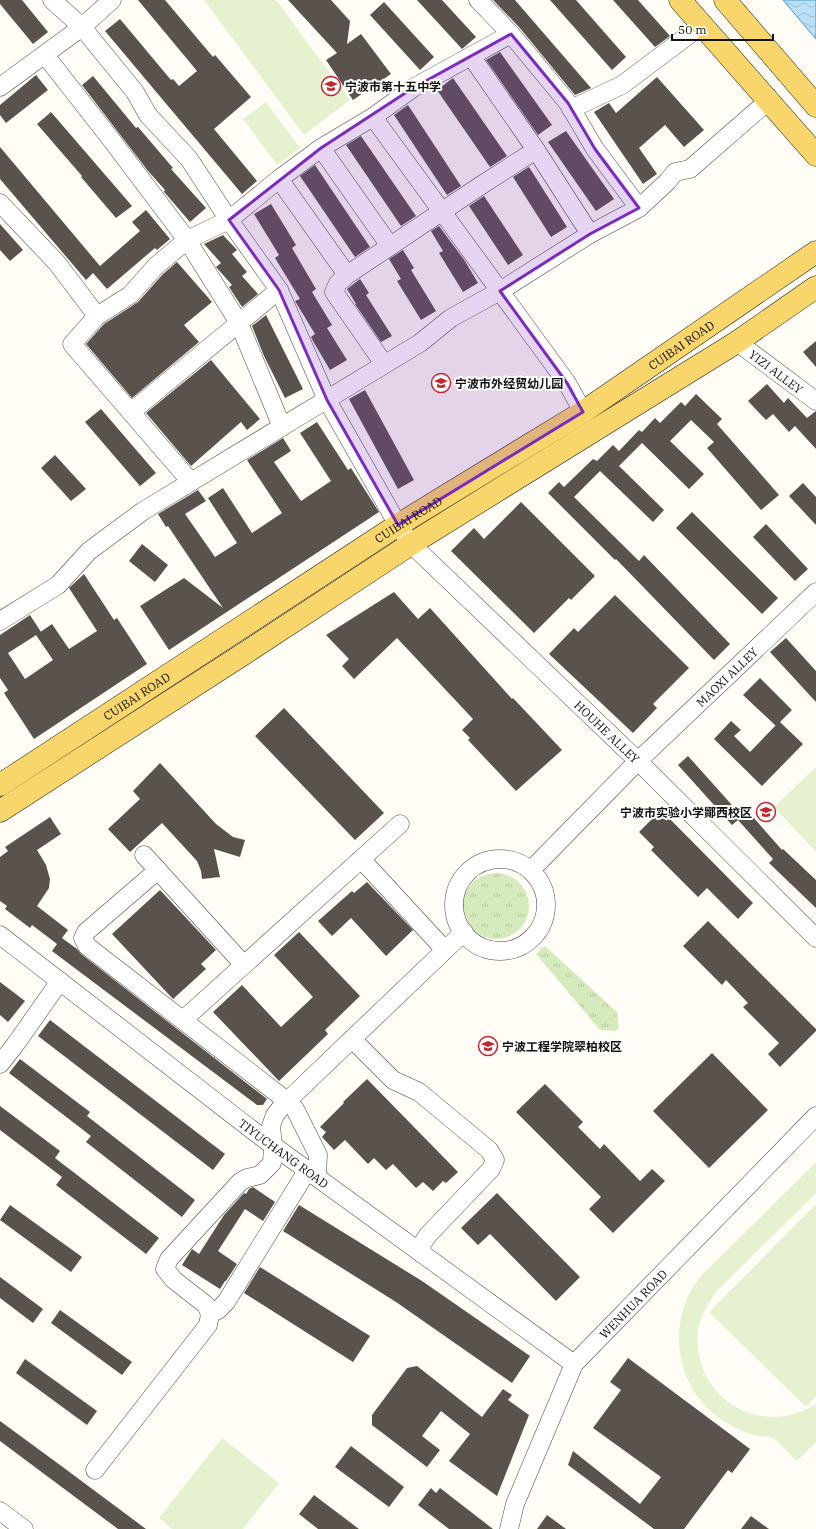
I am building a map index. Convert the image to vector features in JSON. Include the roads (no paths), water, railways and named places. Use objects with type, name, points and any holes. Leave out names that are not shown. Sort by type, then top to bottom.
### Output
[{"type":"main road","points":[[680,0],[816,155]]},
{"type":"main road","points":[[725,0],[816,106]]},
{"type":"main road","name":"CUIBAI ROAD","points":[[0,785],[398,525],[583,412],[816,252]]},
{"type":"main road","name":"CUIBAI ROAD","points":[[0,811],[242,655],[410,544],[737,342],[816,287]]},
{"type":"street","name":"HOUHE ALLEY","points":[[52,0],[82,27],[135,92],[148,115],[189,159],[229,220],[279,290],[327,400],[410,544],[638,761],[816,938]]},
{"type":"street","points":[[0,87],[82,27],[112,0]]},
{"type":"street","points":[[478,0],[511,34],[571,109],[595,149],[639,208]]},
{"type":"street","points":[[571,109],[622,85],[702,25]]},
{"type":"street","points":[[191,482],[72,344],[97,316],[130,295],[156,266],[187,240],[229,220],[279,179],[321,148],[373,117],[413,88],[511,34]]},
{"type":"street","points":[[45,55],[187,240],[239,323],[282,427]]},
{"type":"street","points":[[471,56],[536,150],[590,234]]},
{"type":"street","points":[[0,621],[58,585],[89,551],[143,511],[420,343],[452,318],[500,291],[590,234],[639,208],[668,181],[675,172],[690,169],[768,101]]},
{"type":"street","points":[[373,117],[567,382],[583,412]]},
{"type":"street","points":[[321,148],[390,246]]},
{"type":"street","points":[[384,364],[334,292],[338,283],[347,275],[441,211],[536,150]]},
{"type":"street","points":[[279,179],[347,275]]},
{"type":"street","points":[[0,203],[57,263],[97,316]]},
{"type":"street","points":[[131,412],[279,290]]},
{"type":"street","name":"YIZI ALLEY","points":[[737,342],[816,401]]},
{"type":"street","name":"MAOXI ALLEY","points":[[530,870],[638,761],[816,592]]},
{"type":"street","points":[[183,1020],[400,824]]},
{"type":"street","points":[[144,855],[244,965]]},
{"type":"street","points":[[499,859],[518,862],[530,870],[541,882],[546,901],[544,920],[534,936],[519,947],[500,951],[490,950],[473,942],[464,932],[457,919],[454,900],[460,882],[472,868],[489,860],[499,859]]},
{"type":"street","points":[[360,860],[445,950]]},
{"type":"street","points":[[158,870],[86,932],[83,938],[86,946],[287,1101],[295,1109],[318,1155],[312,1174],[226,1302],[218,1310],[210,1314]]},
{"type":"street","points":[[95,1470],[208,1325],[210,1314],[206,1305],[174,1280],[165,1269],[169,1259],[240,1182],[260,1175],[272,1163],[272,1126],[275,1115],[287,1101],[464,932]]},
{"type":"street","name":"TIYUCHANG ROAD","points":[[0,935],[273,1146],[574,1364]]},
{"type":"street","points":[[0,1064],[7,1043],[60,981]]},
{"type":"street","points":[[352,1039],[393,1080],[419,1092],[489,1150],[495,1160],[491,1169],[428,1235],[422,1244],[421,1253]]},
{"type":"street","name":"WENHUA ROAD","points":[[508,1529],[515,1504],[574,1364],[816,1116]]},
{"type":"street","points":[[0,1511],[24,1529]]},
{"type":"water","points":[[783,0],[816,0],[816,39]]},
{"type":"place","name":"宁波市第十五中学","points":[[331,86]]},
{"type":"place","name":"宁波市外经贸幼儿园","points":[[441,383]]},
{"type":"place","name":"宁波市实验小学鄮西校区","points":[[766,812]]},
{"type":"place","name":"宁波工程学院翠柏校区","points":[[488,1046]]}]
